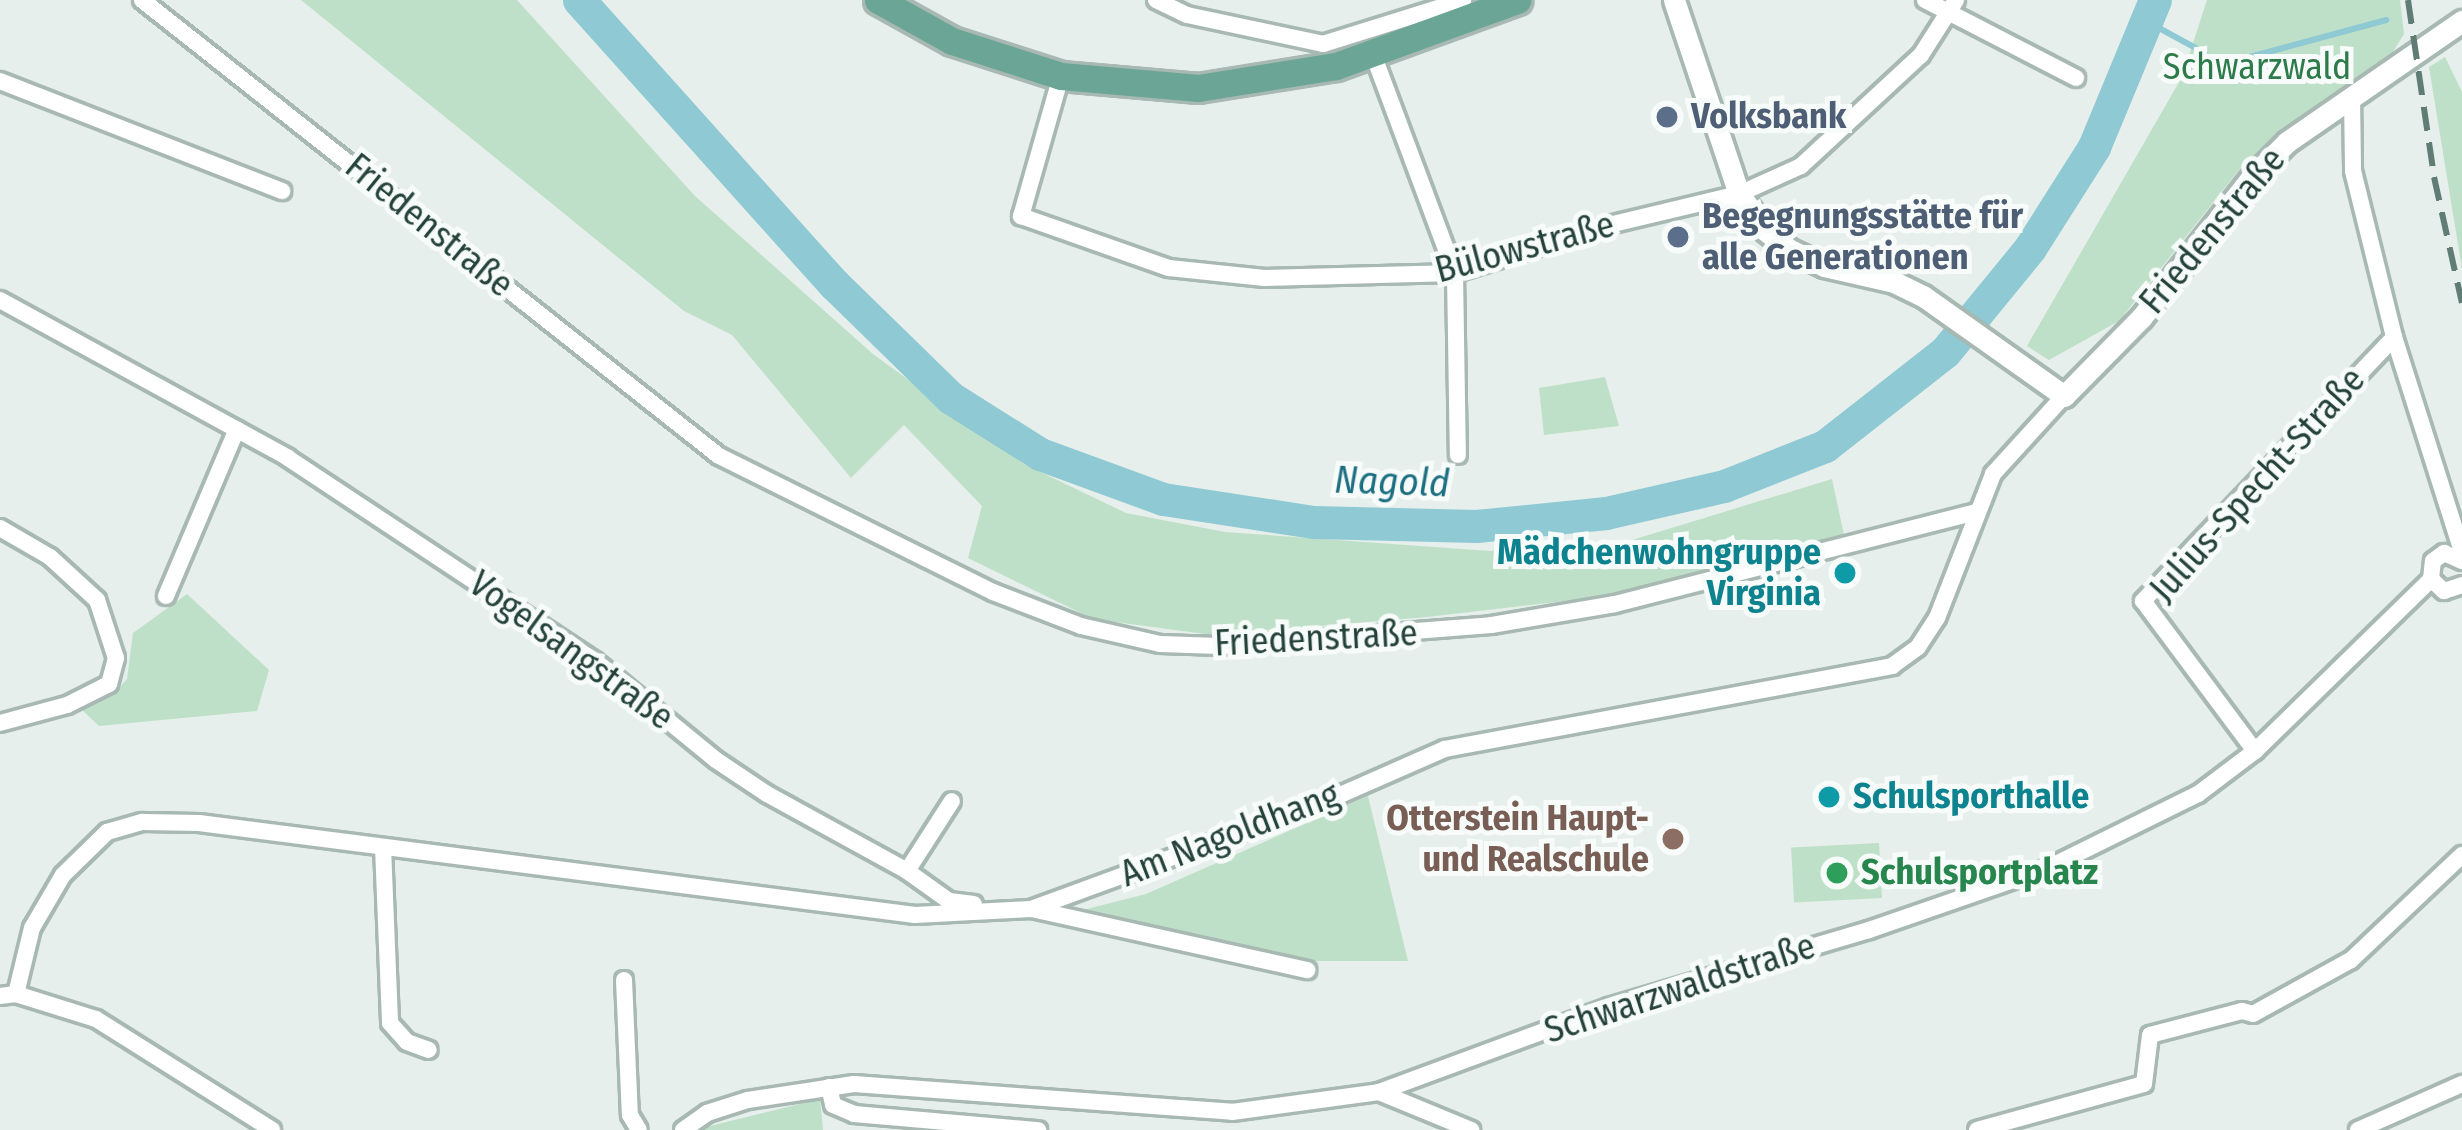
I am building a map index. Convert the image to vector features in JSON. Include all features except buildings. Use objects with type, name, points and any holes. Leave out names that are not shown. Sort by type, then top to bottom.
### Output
[{"type":"main road","points":[[878,0],[952,40],[1060,76],[1156,87],[1234,86],[1304,75],[1517,0]]},
{"type":"street","name":"Friedenstraße","points":[[142,0],[719,456],[993,592],[1101,632],[1160,644],[1220,646],[1491,625],[1615,604],[1975,512],[2016,443],[2141,318],[2251,178],[2301,131],[2462,20]]},
{"type":"street","points":[[1156,0],[1187,15],[1323,44],[1463,0]]},
{"type":"street","points":[[1674,0],[1739,194],[1765,230],[1790,250],[1923,296],[2064,396]]},
{"type":"street","points":[[1925,0],[1953,6],[2076,78]]},
{"type":"street","name":"Bülowstraße","points":[[1060,76],[1021,216],[1169,268],[1264,278],[1456,273],[1613,224],[1739,194],[1801,166],[1921,55],[1953,6]]},
{"type":"street","points":[[1373,54],[1456,273],[1457,455]]},
{"type":"street","points":[[0,81],[282,191]]},
{"type":"street","points":[[2352,95],[2353,171],[2394,338],[2462,551]]},
{"type":"street","name":"Vogelsangstraße","points":[[0,300],[237,429],[596,661],[716,760],[767,794],[908,871],[949,901],[1031,909]]},
{"type":"street","name":"Julius-Specht-Straße","points":[[2255,751],[2143,601],[2394,338]]},
{"type":"street","points":[[166,596],[237,429]]},
{"type":"street","name":"Am Nagoldhang","points":[[8,995],[32,928],[63,875],[107,832],[142,823],[199,823],[915,915],[1031,909],[1331,799],[1444,749],[1892,666],[1918,646],[1937,618],[1975,512]]},
{"type":"street","points":[[0,528],[50,557],[97,600],[113,635],[116,658],[109,684],[67,705],[0,723]]},
{"type":"street","name":"Schwarzwaldstraße","points":[[682,1130],[707,1113],[748,1100],[829,1087],[917,1088],[1232,1112],[1379,1092],[1609,1007],[2007,886],[2198,794],[2255,751],[2431,579],[2432,561],[2444,554],[2462,561]]},
{"type":"street","points":[[2431,579],[2444,591],[2462,585]]},
{"type":"street","points":[[908,871],[952,801]]},
{"type":"street","points":[[383,847],[390,1023],[407,1042],[429,1050]]},
{"type":"street","points":[[1977,1130],[2144,1084],[2150,1035],[2242,1011],[2253,1014],[2351,960],[2462,855]]},
{"type":"street","points":[[1031,909],[1307,970]]},
{"type":"street","points":[[624,980],[630,1115],[639,1130]]},
{"type":"street","points":[[8,995],[95,1018],[272,1130]]},
{"type":"street","points":[[2358,1130],[2462,1084]]},
{"type":"street","points":[[829,1087],[833,1105],[854,1114],[1038,1130]]},
{"type":"street","points":[[1379,1092],[1471,1130]]},
{"type":"green space","points":[[301,0],[517,0],[695,196],[873,354],[1024,464],[1126,513],[1225,532],[1490,551],[1632,540],[1832,479],[1844,535],[1600,597],[1427,617],[1212,635],[1093,619],[968,558],[982,506],[904,425],[851,478],[732,335],[684,311]]},
{"type":"green space","name":"Schwarzwald","points":[[2207,0],[2400,0],[2404,34],[2386,63],[2246,161],[2119,321],[2049,360],[2027,346],[2182,77]]},
{"type":"green space","points":[[2445,57],[2462,92],[2462,269],[2429,67]]},
{"type":"green space","points":[[1605,377],[1619,426],[1544,435],[1539,388]]},
{"type":"green space","points":[[187,594],[269,670],[257,711],[99,726],[81,709],[113,695],[127,679],[133,633]]},
{"type":"green space","points":[[1368,796],[1408,961],[1302,961],[1075,912],[1146,894]]},
{"type":"green space","name":"Schulsportplatz","points":[[1879,843],[1882,898],[1794,903],[1791,848]]},
{"type":"green space","points":[[820,1099],[823,1130],[702,1130],[702,1128]]},
{"type":"waterway","name":"Nagold","points":[[579,0],[834,284],[951,398],[1040,454],[1163,499],[1313,522],[1476,526],[1606,513],[1724,486],[1825,446],[1945,352],[2030,248],[2094,147],[2155,0]]},
{"type":"waterway","points":[[2227,63],[2386,20]]},
{"type":"waterway","points":[[2148,22],[2205,53]]},
{"type":"railway","points":[[2408,0],[2434,177],[2462,303]]},
{"type":"place","name":"Volksbank","points":[[1667,117]]},
{"type":"place","name":"Begegnungsstätte für alle Generationen","points":[[1678,237]]},
{"type":"place","name":"Mädchenwohngruppe Virginia","points":[[1845,573]]},
{"type":"place","name":"Schulsporthalle","points":[[1829,797]]},
{"type":"place","name":"Otterstein Haupt- und Realschule","points":[[1673,839]]},
{"type":"place","name":"Schulsportplatz","points":[[1837,873]]}]
